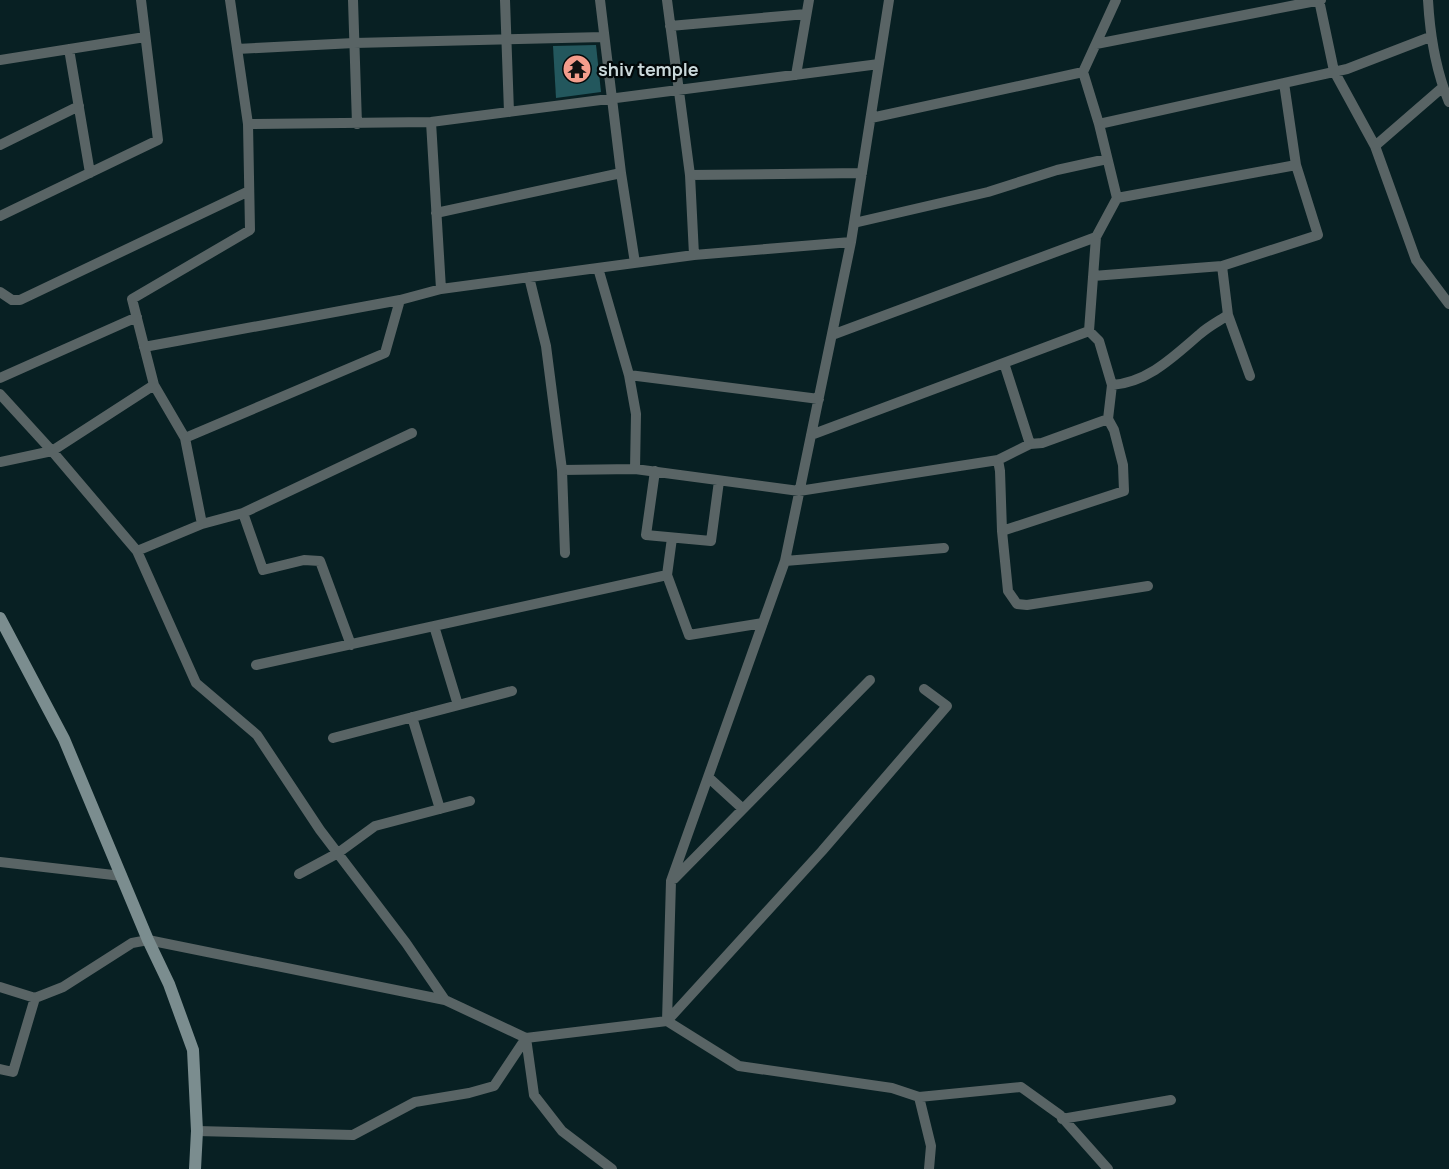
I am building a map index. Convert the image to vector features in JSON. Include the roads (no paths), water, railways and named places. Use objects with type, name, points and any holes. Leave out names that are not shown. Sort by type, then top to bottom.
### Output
[{"type":"street","points":[[0,216],[158,141],[141,0]]},
{"type":"street","points":[[202,525],[185,438],[154,385],[132,299],[250,230],[248,124],[230,0]]},
{"type":"street","points":[[353,0],[357,124]]},
{"type":"street","points":[[505,0],[509,112]]},
{"type":"street","points":[[600,0],[621,173],[635,263]]},
{"type":"street","points":[[668,0],[690,175],[694,255]]},
{"type":"street","points":[[796,75],[808,0]]},
{"type":"street","points":[[667,1021],[671,882],[785,561],[851,242],[889,0]]},
{"type":"street","points":[[1002,531],[1125,491],[1123,465],[1114,430],[1108,419],[1113,385],[1099,341],[1089,331],[1096,237],[1117,198],[1099,123],[1083,72],[1116,0],[1108,0]]},
{"type":"street","points":[[1096,44],[1320,0],[1334,72],[1375,146],[1416,260],[1449,304]]},
{"type":"street","points":[[1428,0],[1430,37],[1449,102]]},
{"type":"street","points":[[670,26],[806,15]]},
{"type":"street","points":[[0,60],[145,37]]},
{"type":"street","points":[[237,49],[354,43],[604,37]]},
{"type":"street","points":[[1099,123],[1347,69],[1430,37]]},
{"type":"street","points":[[69,49],[90,173]]},
{"type":"street","points":[[248,124],[431,122],[879,64]]},
{"type":"street","points":[[871,118],[1083,72]]},
{"type":"street","points":[[1093,276],[1222,266],[1318,235],[1296,165],[1284,83]]},
{"type":"street","points":[[1375,146],[1443,87]]},
{"type":"street","points":[[0,145],[78,105]]},
{"type":"street","points":[[431,122],[441,289]]},
{"type":"street","points":[[854,223],[988,192],[1057,170],[1107,159]]},
{"type":"street","points":[[1117,198],[1296,165]]},
{"type":"street","points":[[436,213],[621,173]]},
{"type":"street","points":[[690,175],[862,173]]},
{"type":"street","points":[[0,292],[12,300],[20,300],[249,191]]},
{"type":"street","points":[[832,334],[1096,237]]},
{"type":"street","points":[[144,347],[400,300],[441,289],[694,255],[851,242]]},
{"type":"street","points":[[1222,266],[1228,315],[1250,376]]},
{"type":"street","points":[[598,268],[629,375],[636,414],[635,469]]},
{"type":"street","points":[[529,277],[546,346],[562,470],[565,553]]},
{"type":"street","points":[[185,438],[385,354],[400,300]]},
{"type":"street","points":[[1113,385],[1124,384],[1162,367],[1202,332],[1228,315]]},
{"type":"street","points":[[0,378],[137,317]]},
{"type":"street","points":[[811,435],[1089,331]]},
{"type":"street","points":[[1004,363],[1030,444]]},
{"type":"street","points":[[629,375],[819,399]]},
{"type":"street","points":[[0,462],[52,451],[154,385]]},
{"type":"street","points":[[0,394],[137,551],[196,683],[257,735],[320,830],[406,943],[445,1000]]},
{"type":"street","points":[[562,470],[635,469],[799,491],[998,460],[1030,444],[1042,443],[1108,419]]},
{"type":"street","points":[[137,551],[202,525],[243,513],[411,433]]},
{"type":"street","points":[[998,460],[1008,591],[1017,604],[1148,586]]},
{"type":"street","points":[[655,471],[646,535],[711,542],[719,481]]},
{"type":"street","points":[[243,513],[263,570],[304,560],[320,561],[351,645]]},
{"type":"street","points":[[672,538],[667,575],[688,635],[763,623]]},
{"type":"street","points":[[785,561],[944,548]]},
{"type":"street","points":[[256,665],[667,575]]},
{"type":"street","points":[[0,618],[64,739],[148,940],[169,984],[193,1050],[197,1131],[195,1169]]},
{"type":"street","points":[[434,626],[458,705]]},
{"type":"street","points":[[671,882],[870,680]]},
{"type":"street","points":[[667,1021],[822,850],[947,706],[924,689]]},
{"type":"street","points":[[333,738],[512,691]]},
{"type":"street","points":[[412,717],[440,809]]},
{"type":"street","points":[[708,777],[743,809]]},
{"type":"street","points":[[299,874],[338,853],[375,826],[470,801]]},
{"type":"street","points":[[0,862],[122,876]]},
{"type":"street","points":[[0,987],[34,998],[63,987],[132,943],[148,940],[445,1000],[526,1038],[667,1021],[739,1066],[892,1088],[919,1097],[1021,1087],[1062,1119],[1108,1169]]},
{"type":"street","points":[[0,1069],[13,1072],[34,998]]},
{"type":"street","points":[[197,1131],[353,1135],[416,1102],[469,1094],[494,1086],[526,1038]]},
{"type":"street","points":[[526,1038],[534,1095],[562,1131],[599,1165],[612,1169]]},
{"type":"street","points":[[919,1097],[931,1146],[929,1169]]},
{"type":"street","points":[[1062,1119],[1171,1100]]},
{"type":"place","name":"shiv temple","points":[[577,69]]}]
